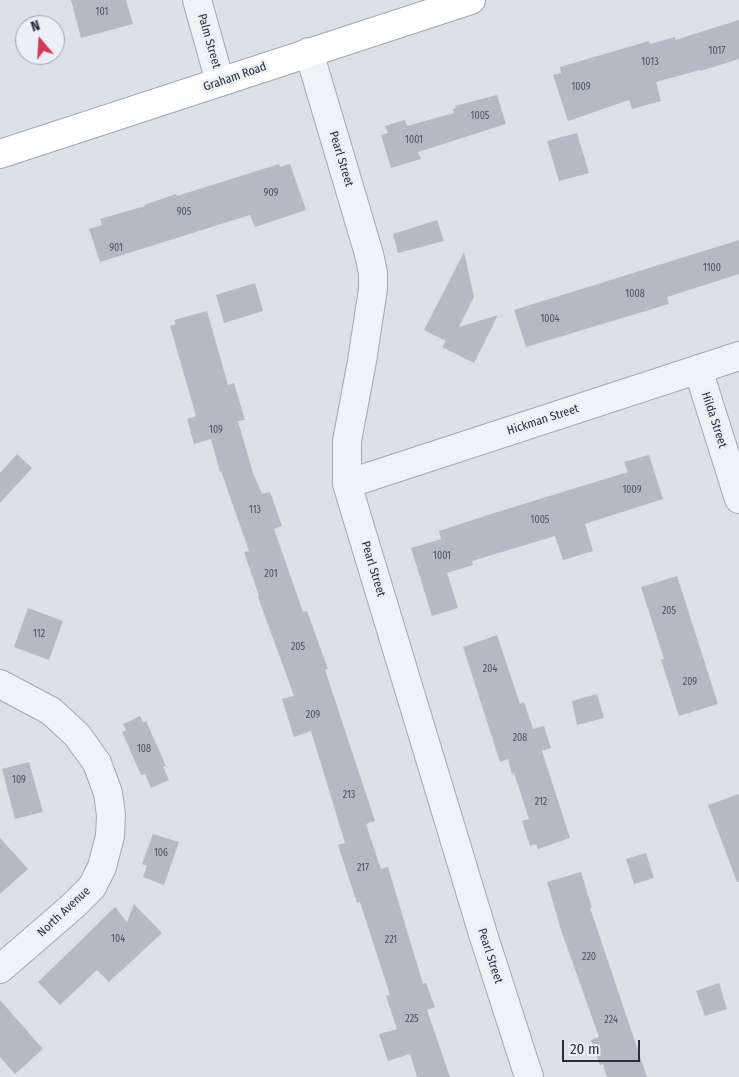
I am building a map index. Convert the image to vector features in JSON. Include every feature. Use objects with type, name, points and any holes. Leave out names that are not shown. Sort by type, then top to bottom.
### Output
[{"type":"main road","name":"Graham Road","points":[[0,154],[471,0]]},
{"type":"street","name":"Palm Street","points":[[197,0],[220,82]]},
{"type":"street","name":"Pearl Street","points":[[309,52],[373,273],[373,289],[362,361],[347,441],[347,484],[483,934],[529,1077]]},
{"type":"street","name":"Hickman Street","points":[[347,484],[739,356]]},
{"type":"street","name":"Hilda Street","points":[[698,369],[739,499]]},
{"type":"street","name":"North Avenue","points":[[0,684],[51,711],[77,734],[97,763],[108,793],[111,815],[110,836],[102,867],[92,887],[73,906],[0,969]]},
{"type":"building","points":[[71,0],[126,0],[133,24],[81,38]]},
{"type":"building","points":[[739,20],[739,59],[656,82],[661,101],[632,109],[629,100],[568,121],[553,75],[561,73],[560,67],[649,41],[650,44],[675,37],[675,40]]},
{"type":"building","points":[[497,95],[506,124],[418,152],[421,159],[391,168],[381,135],[388,133],[385,126],[405,120],[407,126],[454,113],[453,109],[456,108],[455,106]]},
{"type":"building","points":[[577,133],[589,173],[559,181],[547,141]]},
{"type":"building","points":[[279,164],[280,167],[290,164],[306,210],[255,227],[250,215],[100,262],[89,229],[102,225],[100,219],[145,206],[176,194],[177,196]]},
{"type":"building","points":[[437,220],[444,241],[398,253],[393,234]]},
{"type":"building","points":[[739,240],[739,274],[667,297],[669,304],[526,347],[514,310]]},
{"type":"building","points":[[464,252],[474,297],[459,327],[498,315],[474,363],[442,347],[446,341],[424,330]]},
{"type":"building","points":[[255,283],[263,311],[224,323],[216,295]]},
{"type":"building","points":[[207,311],[228,385],[234,383],[245,420],[238,421],[253,473],[262,494],[270,492],[282,526],[274,529],[303,612],[307,611],[328,669],[325,670],[375,821],[366,824],[381,869],[388,867],[423,984],[426,983],[435,1007],[427,1010],[450,1077],[417,1077],[410,1054],[388,1061],[379,1034],[397,1029],[386,996],[390,995],[360,902],[357,903],[338,845],[345,843],[311,731],[294,737],[282,699],[294,696],[258,597],[244,552],[249,551],[220,472],[211,439],[194,444],[187,419],[196,416],[170,326],[176,324],[174,320]]},
{"type":"building","points":[[17,454],[32,468],[0,503],[0,473]]},
{"type":"building","points":[[649,455],[663,499],[585,524],[593,551],[563,560],[555,536],[472,561],[473,565],[447,573],[458,608],[432,616],[411,548],[441,539],[439,531],[628,472],[624,462]]},
{"type":"building","points":[[677,576],[718,704],[679,716],[661,660],[664,659],[641,587]]},
{"type":"building","points":[[28,608],[63,621],[49,660],[14,647]]},
{"type":"building","points":[[497,635],[520,704],[524,702],[533,729],[544,726],[551,748],[542,751],[570,838],[538,849],[536,844],[530,846],[522,821],[529,819],[514,773],[512,774],[508,759],[500,762],[463,647]]},
{"type":"building","points":[[597,694],[604,718],[577,725],[572,701]]},
{"type":"building","points":[[140,716],[143,722],[146,721],[166,766],[163,767],[169,780],[151,788],[145,774],[141,775],[122,732],[126,730],[123,724]]},
{"type":"building","points":[[29,762],[43,812],[15,819],[2,769]]},
{"type":"building","points":[[739,794],[739,882],[737,882],[708,805]]},
{"type":"building","points":[[153,834],[179,842],[164,885],[143,877],[147,866],[142,864]]},
{"type":"building","points":[[0,838],[28,869],[0,894]]},
{"type":"building","points":[[646,853],[654,878],[634,884],[626,859]]},
{"type":"building","points":[[581,872],[592,908],[590,908],[647,1077],[607,1077],[603,1064],[600,1065],[591,1040],[599,1037],[561,930],[547,882]]},
{"type":"building","points":[[134,904],[162,933],[109,982],[97,970],[60,1005],[38,982],[115,907],[127,922]]},
{"type":"building","points":[[719,983],[727,1009],[705,1016],[696,991]]},
{"type":"building","points":[[0,1000],[43,1049],[15,1074],[0,1057]]}]
